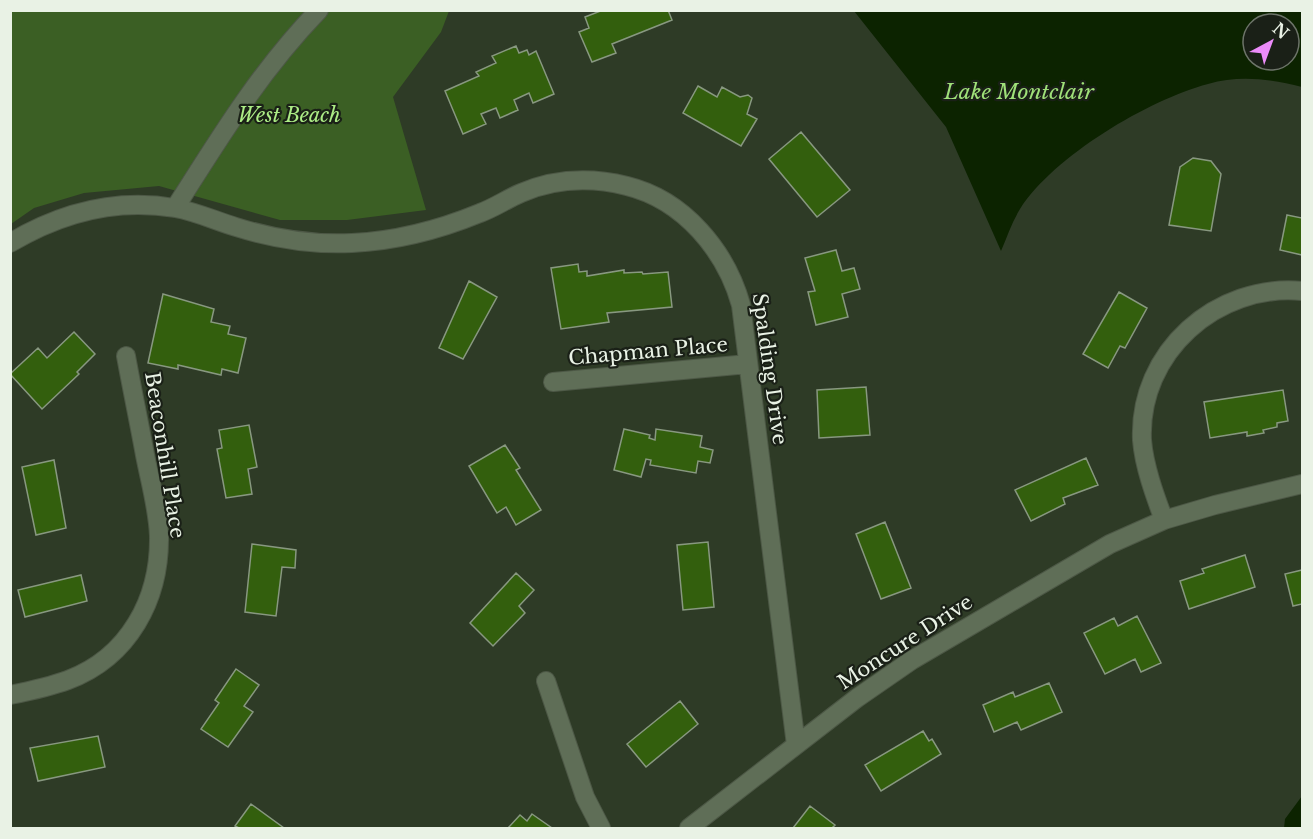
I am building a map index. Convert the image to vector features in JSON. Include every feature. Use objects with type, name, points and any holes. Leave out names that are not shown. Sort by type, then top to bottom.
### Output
[{"type":"street","points":[[175,208],[241,103],[296,34],[319,10]]},
{"type":"street","name":"Spalding Drive","points":[[10,243],[41,225],[71,214],[101,207],[135,204],[175,208],[273,238],[313,243],[354,243],[444,226],[483,213],[541,185],[574,179],[603,180],[631,186],[657,197],[702,232],[723,258],[735,283],[741,305],[796,745]]},
{"type":"street","points":[[1164,520],[1142,441],[1144,412],[1152,384],[1164,357],[1182,334],[1221,304],[1258,293],[1279,290],[1302,291]]},
{"type":"street","name":"Beaconhill Place","points":[[10,695],[70,680],[101,662],[124,642],[142,618],[151,595],[158,565],[159,534],[126,356]]},
{"type":"street","name":"Chapman Place","points":[[553,382],[748,364]]},
{"type":"street","name":"Moncure Drive","points":[[689,828],[857,698],[912,660],[1110,544],[1164,520],[1302,484]]},
{"type":"street","points":[[546,681],[585,798],[601,828]]},
{"type":"green space","name":"West Beach","points":[[11,11],[449,11],[441,32],[393,97],[426,210],[347,220],[280,220],[159,186],[84,193],[34,208],[11,224]]},
{"type":"water","name":"Lake Montclair","points":[[854,11],[1302,11],[1302,87],[1255,79],[1220,81],[1184,92],[1131,117],[1079,150],[1035,189],[1017,214],[1001,251],[946,127]]},
{"type":"water","points":[[1302,796],[1302,828],[1284,828],[1285,819]]},
{"type":"building","points":[[603,10],[668,10],[672,20],[612,44],[616,53],[592,62],[579,32],[589,28],[585,17]]},
{"type":"building","points":[[516,46],[519,53],[527,50],[529,55],[536,51],[554,94],[533,103],[529,93],[514,100],[518,110],[500,118],[496,108],[481,114],[486,124],[463,134],[445,91],[479,76],[476,72],[496,63],[492,56]]},
{"type":"building","points":[[698,86],[717,97],[722,87],[740,97],[748,95],[752,98],[747,114],[757,119],[741,146],[683,113]]},
{"type":"building","points":[[801,132],[850,190],[817,217],[769,159]]},
{"type":"building","points":[[1193,158],[1211,161],[1221,174],[1211,231],[1169,225],[1180,167]]},
{"type":"building","points":[[1287,215],[1302,218],[1302,255],[1280,250]]},
{"type":"building","points":[[836,250],[842,271],[854,268],[860,289],[842,294],[848,317],[816,325],[808,292],[815,291],[805,258]]},
{"type":"building","points":[[578,264],[579,272],[587,271],[587,276],[624,270],[624,273],[642,272],[643,274],[668,272],[672,307],[607,313],[609,322],[561,329],[551,268]]},
{"type":"building","points":[[469,281],[497,297],[463,359],[439,348]]},
{"type":"building","points":[[1119,292],[1147,308],[1125,348],[1120,346],[1108,368],[1083,354]]},
{"type":"building","points":[[163,294],[214,309],[211,322],[230,326],[228,334],[246,338],[238,373],[222,369],[221,375],[178,365],[178,369],[148,363]]},
{"type":"building","points":[[74,332],[95,354],[77,372],[79,374],[42,409],[10,374],[38,348],[47,358]]},
{"type":"building","points":[[866,387],[870,435],[819,438],[817,390]]},
{"type":"building","points":[[1283,390],[1288,421],[1277,423],[1277,427],[1263,430],[1264,433],[1247,436],[1247,432],[1210,438],[1204,402]]},
{"type":"building","points":[[249,425],[257,467],[248,469],[252,494],[226,498],[217,449],[222,448],[219,430]]},
{"type":"building","points":[[624,429],[650,435],[649,438],[655,440],[656,429],[702,436],[700,447],[713,450],[710,463],[698,461],[696,473],[650,465],[651,460],[646,459],[641,477],[614,470]]},
{"type":"building","points":[[505,445],[520,468],[516,470],[541,510],[516,525],[506,507],[497,513],[469,466]]},
{"type":"building","points":[[1086,458],[1098,485],[1063,498],[1065,504],[1031,521],[1015,490]]},
{"type":"building","points":[[54,460],[66,528],[36,535],[22,467]]},
{"type":"building","points":[[885,522],[911,588],[881,599],[856,534]]},
{"type":"building","points":[[708,542],[714,607],[683,610],[677,545]]},
{"type":"building","points":[[252,544],[296,550],[295,568],[282,567],[276,616],[245,612]]},
{"type":"building","points":[[1245,555],[1255,587],[1189,609],[1180,581],[1204,573],[1202,569]]},
{"type":"building","points":[[1302,570],[1302,604],[1293,606],[1285,574]]},
{"type":"building","points":[[516,573],[534,590],[519,606],[525,613],[493,646],[470,623]]},
{"type":"building","points":[[81,575],[87,601],[25,617],[18,590]]},
{"type":"building","points":[[1137,616],[1161,663],[1141,672],[1135,659],[1105,674],[1084,633],[1114,618],[1118,626]]},
{"type":"building","points":[[236,669],[259,685],[244,706],[253,712],[228,747],[201,729],[219,703],[215,700]]},
{"type":"building","points":[[1049,683],[1062,712],[1021,730],[1017,722],[994,732],[983,705],[1013,692],[1015,697]]},
{"type":"building","points":[[680,701],[698,724],[646,767],[627,744]]},
{"type":"building","points":[[923,731],[929,741],[932,739],[941,754],[881,791],[865,765]]},
{"type":"building","points":[[98,736],[105,767],[38,781],[30,748]]},
{"type":"building","points":[[251,804],[284,828],[239,828],[235,826]]},
{"type":"building","points":[[810,806],[835,825],[832,828],[793,828]]},
{"type":"building","points":[[532,814],[552,828],[508,828],[520,815],[527,821]]}]
